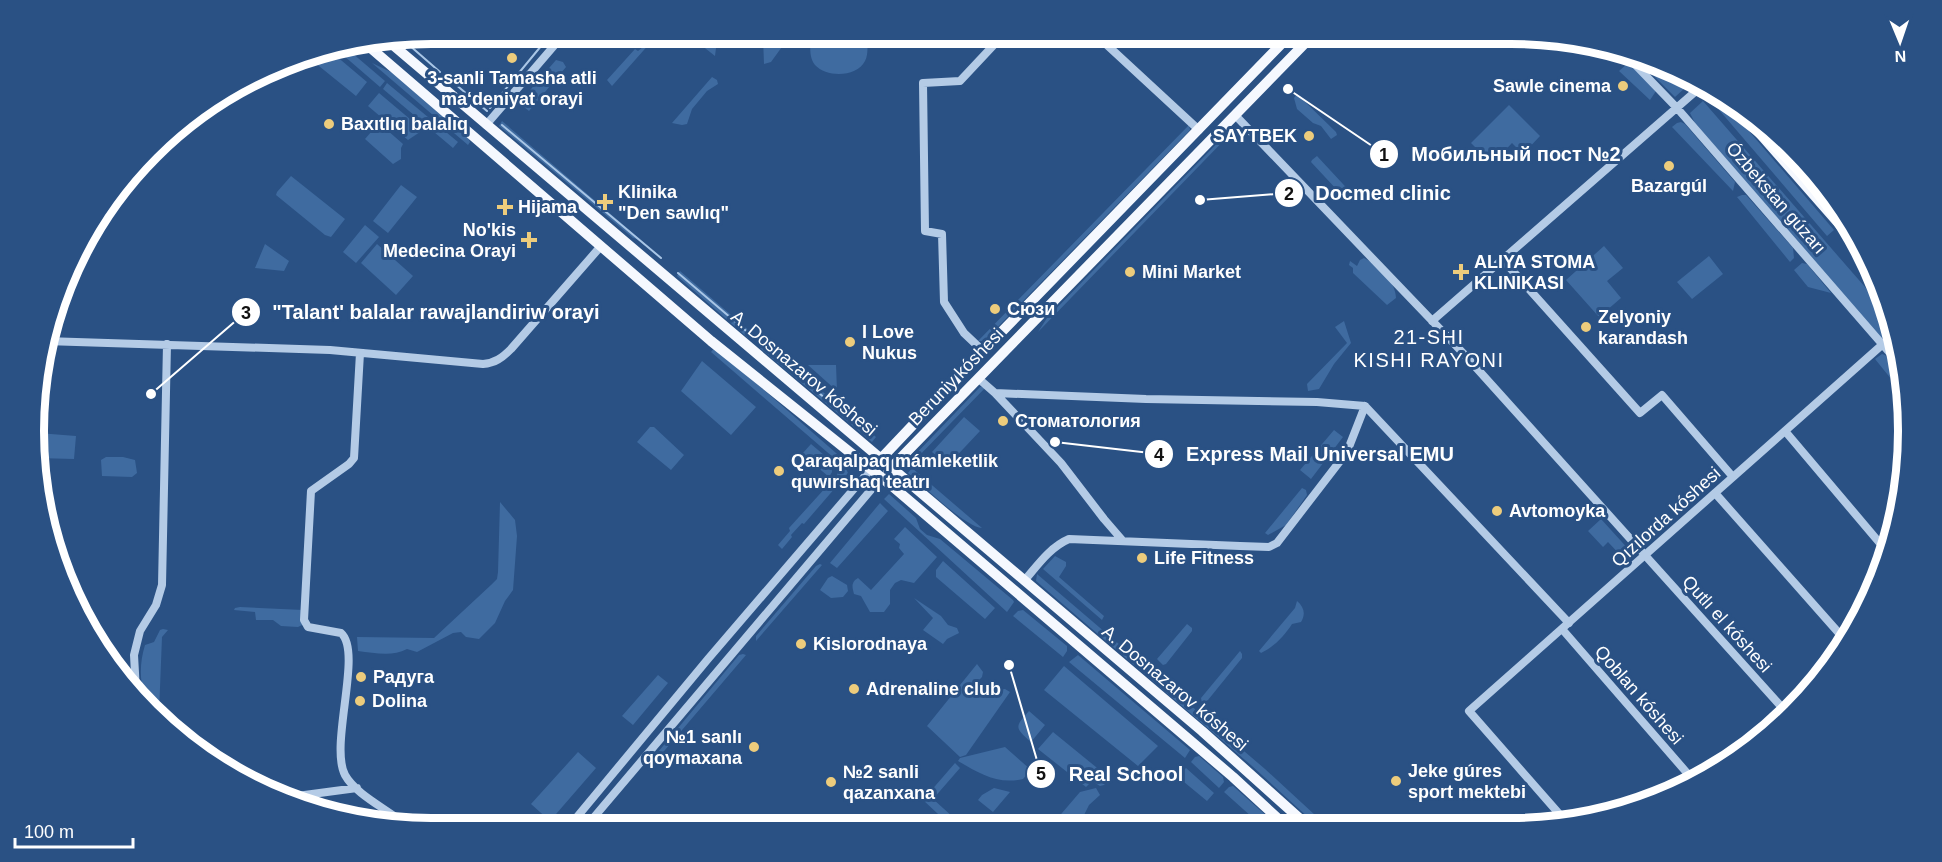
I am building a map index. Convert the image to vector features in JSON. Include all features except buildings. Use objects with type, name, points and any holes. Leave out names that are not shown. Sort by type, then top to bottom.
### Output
[{"type":"main road","name":"Beruniy kóshesi","points":[[871,470],[983,351],[1282,44]]},
{"type":"main road","name":"Beruniy kóshesi","points":[[881,478],[1304,44]]},
{"type":"main road","name":"A. Dosnazarov kóshesi","points":[[393,45],[1202,731],[1299,818]]},
{"type":"main road","name":"A. Dosnazarov kóshesi","points":[[371,48],[711,341],[896,490],[1233,777],[1277,818]]},
{"type":"main road","name":"Ózbekstan gúzarı","points":[[1763,138],[1838,223]]},
{"type":"main road","points":[[1161,170],[1171,180]]},
{"type":"main road","points":[[853,455],[860,452],[861,444]]},
{"type":"main road","points":[[893,445],[898,452],[904,454]]},
{"type":"main road","points":[[896,490],[895,486],[898,482],[905,480]]},
{"type":"street","points":[[486,125],[556,44]]},
{"type":"street","points":[[983,351],[964,333],[944,302],[942,234],[925,231],[922,83],[960,81],[995,44]]},
{"type":"street","points":[[1106,44],[1199,130]]},
{"type":"street","name":"Ózbekstan gúzarı","points":[[1634,63],[1677,108],[1891,353]]},
{"type":"street","points":[[1432,321],[1697,91]]},
{"type":"street","name":"Qutlı el kóshesi","points":[[1235,115],[1432,321],[1782,708]]},
{"type":"street","points":[[54,341],[360,353],[493,363],[504,357],[601,246]]},
{"type":"street","points":[[1503,260],[1640,413],[1662,395],[1733,477]]},
{"type":"street","points":[[135,681],[134,655],[140,631],[156,605],[162,585],[167,344]]},
{"type":"street","name":"Qızılorda kóshesi","points":[[1560,815],[1469,711],[1883,344]]},
{"type":"street","points":[[360,353],[354,458],[349,464],[310,491],[304,620],[308,627],[341,633],[345,637],[348,646],[341,745],[342,765],[346,776],[357,788],[395,817]]},
{"type":"street","points":[[979,379],[1056,457],[1123,541]]},
{"type":"street","points":[[995,393],[1365,406],[1569,623]]},
{"type":"street","points":[[1024,581],[1051,551],[1061,542],[1069,539],[1269,547],[1277,543],[1347,452],[1365,406]]},
{"type":"street","points":[[1785,431],[1881,545]]},
{"type":"street","name":"Beruniy kóshesi","points":[[576,818],[708,659],[871,470]]},
{"type":"street","name":"Beruniy kóshesi","points":[[593,818],[881,478]]},
{"type":"street","points":[[854,488],[862,490],[865,498]]},
{"type":"street","points":[[1716,493],[1840,635]]},
{"type":"street","name":"Qoblan kóshesi","points":[[1562,629],[1689,775]]},
{"type":"street","points":[[607,782],[617,789]]},
{"type":"street","points":[[300,796],[357,788]]},
{"type":"shaded area","points":[[644,44],[649,44],[612,86],[607,80],[635,49],[638,51]]},
{"type":"shaded area","points":[[700,44],[716,44],[715,56]]},
{"type":"shaded area","points":[[763,44],[784,44],[771,62],[764,64]]},
{"type":"shaded area","points":[[810,44],[867,44],[866,58],[861,66],[842,74],[820,69],[811,58]]},
{"type":"shaded area","points":[[351,52],[385,81],[380,87],[342,54]]},
{"type":"shaded area","points":[[336,56],[367,82],[356,96],[314,62],[311,65],[309,63]]},
{"type":"shaded area","points":[[556,60],[563,62],[566,67],[529,111],[519,103]]},
{"type":"shaded area","points":[[372,63],[393,73],[468,138],[470,142],[468,145]]},
{"type":"shaded area","points":[[1627,64],[1631,65],[1656,91],[1650,100],[1619,71]]},
{"type":"shaded area","points":[[1646,68],[1686,85],[1675,97]]},
{"type":"shaded area","points":[[712,77],[717,80],[718,84],[707,91],[692,109],[687,124],[672,123]]},
{"type":"shaded area","points":[[387,83],[458,142],[453,148],[383,89]]},
{"type":"shaded area","points":[[379,93],[423,130],[408,140],[368,106]]},
{"type":"shaded area","points":[[1297,94],[1337,135],[1331,139],[1321,126],[1313,123],[1297,109],[1294,98]]},
{"type":"shaded area","points":[[1708,97],[1736,116],[1834,230],[1827,236]]},
{"type":"shaded area","points":[[1703,101],[1875,299],[1889,349],[1695,123],[1690,113]]},
{"type":"shaded area","points":[[1509,105],[1540,136],[1523,154],[1512,143],[1492,164],[1471,143]]},
{"type":"shaded area","points":[[502,121],[641,240],[633,238],[499,126]]},
{"type":"shaded area","points":[[1681,122],[1735,182],[1733,191],[1672,127]]},
{"type":"shaded area","points":[[379,123],[403,144],[401,159],[393,164],[365,139]]},
{"type":"shaded area","points":[[1189,125],[1190,130],[984,341],[978,341]]},
{"type":"shaded area","points":[[1232,128],[1234,130],[1038,332],[1047,318]]},
{"type":"shaded area","points":[[1317,156],[1355,197],[1351,201],[1338,191],[1311,162]]},
{"type":"shaded area","points":[[291,176],[345,219],[331,237],[325,235],[276,195]]},
{"type":"shaded area","points":[[401,185],[417,197],[388,233],[373,221]]},
{"type":"shaded area","points":[[1746,195],[1793,248],[1794,258],[1790,262],[1737,197]]},
{"type":"shaded area","points":[[365,225],[379,237],[356,263],[343,252]]},
{"type":"shaded area","points":[[265,244],[289,261],[284,271],[255,268]]},
{"type":"shaded area","points":[[377,244],[413,276],[396,295],[361,263]]},
{"type":"shaded area","points":[[1604,246],[1623,268],[1607,281],[1621,298],[1599,317],[1566,280]]},
{"type":"shaded area","points":[[1709,256],[1723,274],[1692,299],[1677,282]]},
{"type":"shaded area","points":[[1364,258],[1375,265],[1393,286],[1396,298],[1387,305],[1353,273],[1353,268],[1349,265],[1350,261],[1357,266]]},
{"type":"shaded area","points":[[1802,263],[1807,264],[1831,293],[1808,287],[1794,270]]},
{"type":"shaded area","points":[[680,271],[752,333],[748,338],[677,276]]},
{"type":"shaded area","points":[[1344,321],[1351,343],[1334,364],[1319,389],[1308,391],[1307,384],[1347,343],[1335,327]]},
{"type":"shaded area","points":[[764,342],[876,437],[872,442],[760,348]]},
{"type":"shaded area","points":[[715,347],[844,460],[834,458],[711,352]]},
{"type":"shaded area","points":[[1882,354],[1892,364],[1896,384],[1875,359]]},
{"type":"shaded area","points":[[702,361],[756,407],[731,435],[681,391]]},
{"type":"shaded area","points":[[808,365],[836,365],[837,391]]},
{"type":"shaded area","points":[[980,387],[986,387],[912,463],[909,461]]},
{"type":"shaded area","points":[[964,417],[980,431],[949,464],[945,463],[932,452]]},
{"type":"shaded area","points":[[650,427],[654,427],[684,455],[671,470],[637,442]]},
{"type":"shaded area","points":[[1334,430],[1343,437],[1311,479],[1300,470]]},
{"type":"shaded area","points":[[44,433],[76,436],[74,459],[44,458]]},
{"type":"shaded area","points":[[811,444],[831,461],[832,472],[829,477],[802,454]]},
{"type":"shaded area","points":[[106,457],[135,460],[137,473],[132,477],[102,476],[101,460]]},
{"type":"shaded area","points":[[835,463],[844,465],[848,473],[804,524],[802,523],[791,535],[792,537],[782,549],[778,545],[790,531],[789,528],[837,475],[838,470]]},
{"type":"shaded area","points":[[912,468],[982,528],[965,521],[944,505],[908,473]]},
{"type":"shaded area","points":[[1302,488],[1306,490],[1307,495],[1286,525],[1268,535],[1265,533]]},
{"type":"shaded area","points":[[889,494],[916,518],[920,529],[927,535],[940,539],[1013,600],[1007,612],[884,499]]},
{"type":"shaded area","points":[[500,502],[515,520],[517,536],[513,590],[495,623],[479,639],[466,637],[461,632],[453,633],[417,652],[407,649],[389,654],[358,651],[357,637],[434,638],[497,579]]},
{"type":"shaded area","points":[[880,503],[888,511],[837,568],[830,563]]},
{"type":"shaded area","points":[[1601,519],[1631,552],[1624,559],[1608,542],[1603,547],[1588,531]]},
{"type":"shaded area","points":[[905,527],[937,557],[914,583],[901,580],[895,583],[890,590],[890,604],[884,612],[870,612],[861,596],[854,594],[853,583],[858,578],[871,590],[904,554],[899,548],[900,544],[894,539]]},
{"type":"shaded area","points":[[1055,556],[1066,562],[1059,577],[1104,616],[1102,620],[1043,569]]},
{"type":"shaded area","points":[[943,561],[995,608],[985,619],[936,577],[936,570]]},
{"type":"shaded area","points":[[820,564],[822,565],[756,641],[756,636]]},
{"type":"shaded area","points":[[1037,574],[1265,769],[1315,815],[1313,818],[1309,818],[1252,766],[1036,581]]},
{"type":"shaded area","points":[[832,576],[847,585],[848,591],[843,597],[831,598],[820,590]]},
{"type":"shaded area","points":[[914,598],[941,616],[948,625],[957,628],[959,633],[947,639],[943,644],[923,630],[933,618]]},
{"type":"shaded area","points":[[1297,601],[1303,611],[1301,622],[1292,624],[1278,641],[1261,653],[1259,651],[1295,608]]},
{"type":"shaded area","points":[[240,607],[303,610],[304,624],[298,627],[281,626],[273,620],[256,620],[255,612],[234,610]]},
{"type":"shaded area","points":[[1023,610],[1067,646],[1063,657],[1013,616]]},
{"type":"shaded area","points":[[1187,624],[1192,631],[1163,665],[1157,659]]},
{"type":"shaded area","points":[[160,630],[168,630],[162,637],[159,707],[143,689],[141,663],[145,645],[154,642]]},
{"type":"shaded area","points":[[1240,651],[1242,658],[1208,700],[1202,703],[1201,698]]},
{"type":"shaded area","points":[[739,655],[746,655],[659,757],[658,752]]},
{"type":"shaded area","points":[[1078,655],[1190,750],[1185,758],[1069,662]]},
{"type":"shaded area","points":[[977,664],[983,672],[977,682],[980,685],[1010,692],[966,755],[960,757],[927,726]]},
{"type":"shaded area","points":[[1064,666],[1158,746],[1138,766],[1044,690]]},
{"type":"shaded area","points":[[658,675],[668,683],[633,725],[622,716]]},
{"type":"shaded area","points":[[1029,711],[1045,725],[1031,742],[1018,727]]},
{"type":"shaded area","points":[[1053,732],[1107,776],[1104,785],[1100,786],[1092,781],[1086,787],[1038,749]]},
{"type":"shaded area","points":[[1005,747],[1031,770],[1023,779],[997,779],[981,774],[958,761],[960,758]]},
{"type":"shaded area","points":[[578,752],[596,768],[553,818],[547,818],[531,804]]},
{"type":"shaded area","points":[[1199,756],[1223,777],[1224,782],[1219,788],[1191,762]]},
{"type":"shaded area","points":[[955,763],[960,768],[933,799],[954,818],[942,818],[923,800]]},
{"type":"shaded area","points":[[1186,768],[1214,793],[1207,801],[1184,782],[1181,773]]},
{"type":"shaded area","points":[[1233,786],[1269,818],[1253,818],[1224,792]]},
{"type":"shaded area","points":[[994,788],[1010,792],[993,812],[978,800]]},
{"type":"shaded area","points":[[1096,788],[1100,795],[1089,805],[1082,818],[1058,818],[1080,792]]},
{"type":"waterway","points":[[408,44],[440,72]]},
{"type":"waterway","points":[[490,108],[543,44]]},
{"type":"waterway","points":[[448,78],[487,111]]},
{"type":"waterway","points":[[502,125],[661,258]]},
{"type":"waterway","points":[[678,273],[751,335]]},
{"type":"waterway","points":[[761,344],[858,426]]},
{"type":"place","name":"3-sanli Tamasha atli maʻdeniyat orayi","points":[[512,58]]},
{"type":"place","name":"Sawle cinema","points":[[1623,86]]},
{"type":"place","name":"Мобильный пост №2","points":[[1288,89]]},
{"type":"place","name":"Baxıtlıq balalıq","points":[[329,124]]},
{"type":"place","name":"SAYTBEK","points":[[1309,136]]},
{"type":"place","name":"Bazargúl","points":[[1669,166]]},
{"type":"place","name":"Docmed clinic","points":[[1200,200]]},
{"type":"place","name":"Klinika \"Den sawlıq\"","points":[[605,202]]},
{"type":"place","name":"Hijama","points":[[505,207]]},
{"type":"place","name":"No'kis Medecina Orayi","points":[[529,240]]},
{"type":"place","name":"Mini Market","points":[[1130,272]]},
{"type":"place","name":"ALIYA STOMA KLINIKASI","points":[[1461,272]]},
{"type":"place","name":"Сюзи","points":[[995,309]]},
{"type":"place","name":"Zelyoniy karandash","points":[[1586,327]]},
{"type":"place","name":"I Love Nukus","points":[[850,342]]},
{"type":"place","name":"\"Talant' balalar rawajlandiriw orayi","points":[[151,394]]},
{"type":"place","name":"Стоматология","points":[[1003,421]]},
{"type":"place","name":"Express Mail Universal EMU","points":[[1055,442]]},
{"type":"place","name":"Qaraqalpaq mámleketlik quwırshaq teatrı","points":[[779,471]]},
{"type":"place","name":"Avtomoyka","points":[[1497,511]]},
{"type":"place","name":"Life Fitness","points":[[1142,558]]},
{"type":"place","name":"Kislorodnaya","points":[[801,644]]},
{"type":"place","name":"Real School","points":[[1009,665]]},
{"type":"place","name":"Радуга","points":[[361,677]]},
{"type":"place","name":"Adrenaline club","points":[[854,689]]},
{"type":"place","name":"Dolina","points":[[360,701]]},
{"type":"place","name":"№1 sanlı qoymaxana","points":[[754,747]]},
{"type":"place","name":"Jeke gúres sport mektebi","points":[[1396,781]]},
{"type":"place","name":"№2 sanli qazanxana","points":[[831,782]]},
{"type":"district","name":"21-SHI KISHI RAYONI","points":[[1429,348]]}]
